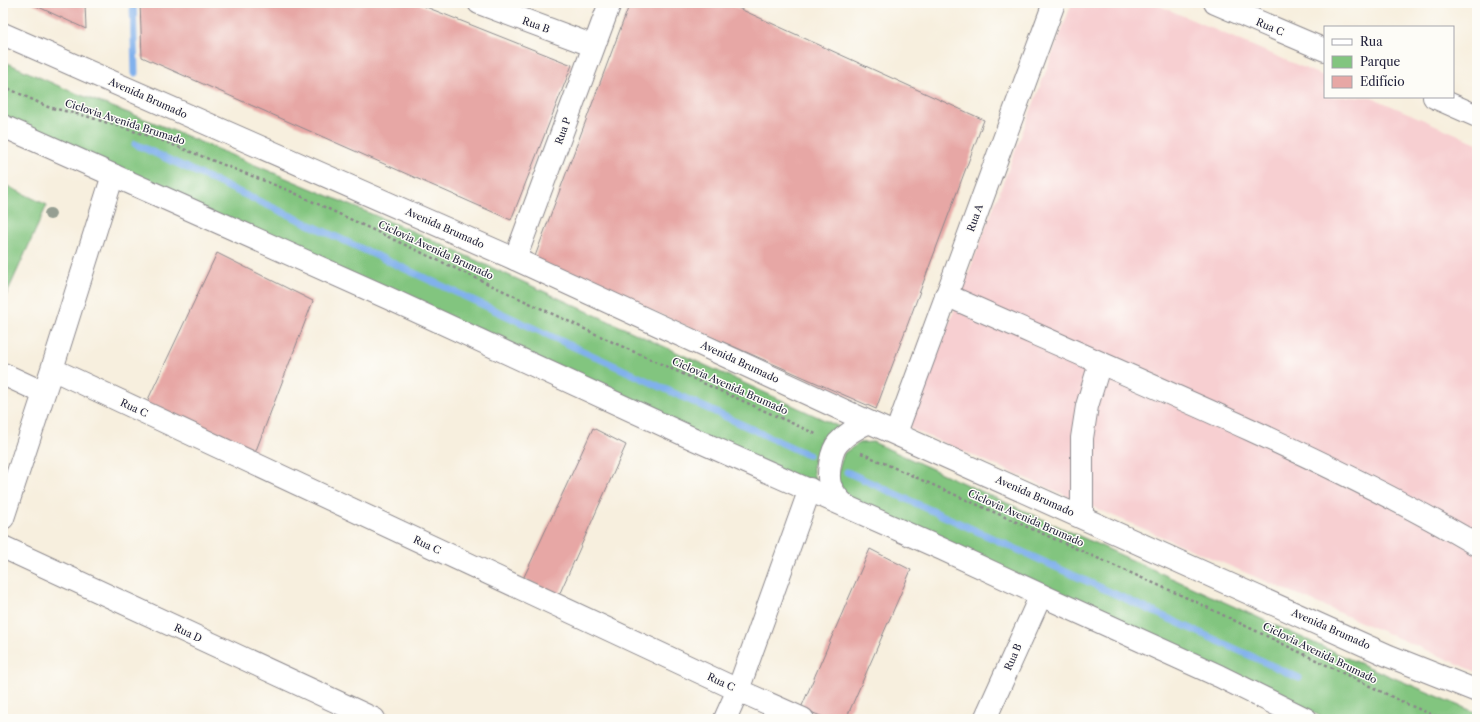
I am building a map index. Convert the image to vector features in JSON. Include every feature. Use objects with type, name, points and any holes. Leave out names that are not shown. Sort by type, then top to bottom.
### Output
[{"type":"main road","name":"Rua B","points":[[479,3],[594,46]]},
{"type":"main road","name":"Rua P","points":[[515,259],[610,3]]},
{"type":"main road","name":"Rua A","points":[[896,433],[1054,3]]},
{"type":"main road","name":"Rua C","points":[[1215,3],[1324,50]]},
{"type":"main road","name":"Avenida Brumado","points":[[3,34],[515,259],[869,422],[1389,656],[1477,691]]},
{"type":"main road","points":[[1436,98],[1477,116]]},
{"type":"main road","points":[[3,126],[388,298],[685,435],[810,489],[1219,676],[1306,719]]},
{"type":"main road","points":[[3,518],[113,175]]},
{"type":"main road","points":[[946,295],[1191,402],[1325,464],[1456,532],[1477,545]]},
{"type":"main road","points":[[1082,517],[1082,438],[1087,406],[1100,363]]},
{"type":"main road","name":"Rua C","points":[[52,369],[803,719]]},
{"type":"main road","points":[[3,374],[44,393]]},
{"type":"main road","points":[[845,505],[830,485],[829,478],[831,460],[837,444],[847,435],[869,422]]},
{"type":"main road","points":[[725,719],[738,690],[810,489]]},
{"type":"main road","name":"Rua D","points":[[3,547],[374,719]]},
{"type":"main road","name":"Rua B","points":[[985,719],[1041,595]]},
{"type":"path","name":"Ciclovia Avenida Brumado","points":[[3,86],[48,107],[86,116],[158,138],[290,190],[619,345],[837,444],[860,452],[1186,598],[1409,705],[1443,719]]},
{"type":"shaded area","points":[[1072,3],[1153,3],[1324,77],[1324,98],[1373,98],[1477,143],[1477,672],[909,428]]},
{"type":"green space","points":[[3,61],[70,91],[155,123],[412,231],[842,428],[826,441],[818,451],[815,458],[813,471],[818,489],[3,118]]},
{"type":"green space","points":[[3,184],[47,205],[3,302]]},
{"type":"green space","points":[[873,442],[1347,658],[1477,713],[1477,719],[1327,719],[853,505],[836,478],[844,453],[859,443]]},
{"type":"building","points":[[30,3],[85,3],[86,29]]},
{"type":"building","points":[[140,3],[416,3],[572,65],[511,220],[142,57]]},
{"type":"building","points":[[630,3],[727,3],[984,120],[876,409],[534,259]]},
{"type":"building","points":[[217,253],[313,301],[252,461],[144,408]]},
{"type":"building","points":[[593,428],[626,445],[559,595],[523,579]]},
{"type":"building","points":[[870,549],[911,570],[846,719],[828,719],[801,708]]},
{"type":"waterway","points":[[133,3],[135,73]]},
{"type":"waterway","points":[[135,144],[808,455]]},
{"type":"waterway","points":[[847,472],[1299,678]]}]
